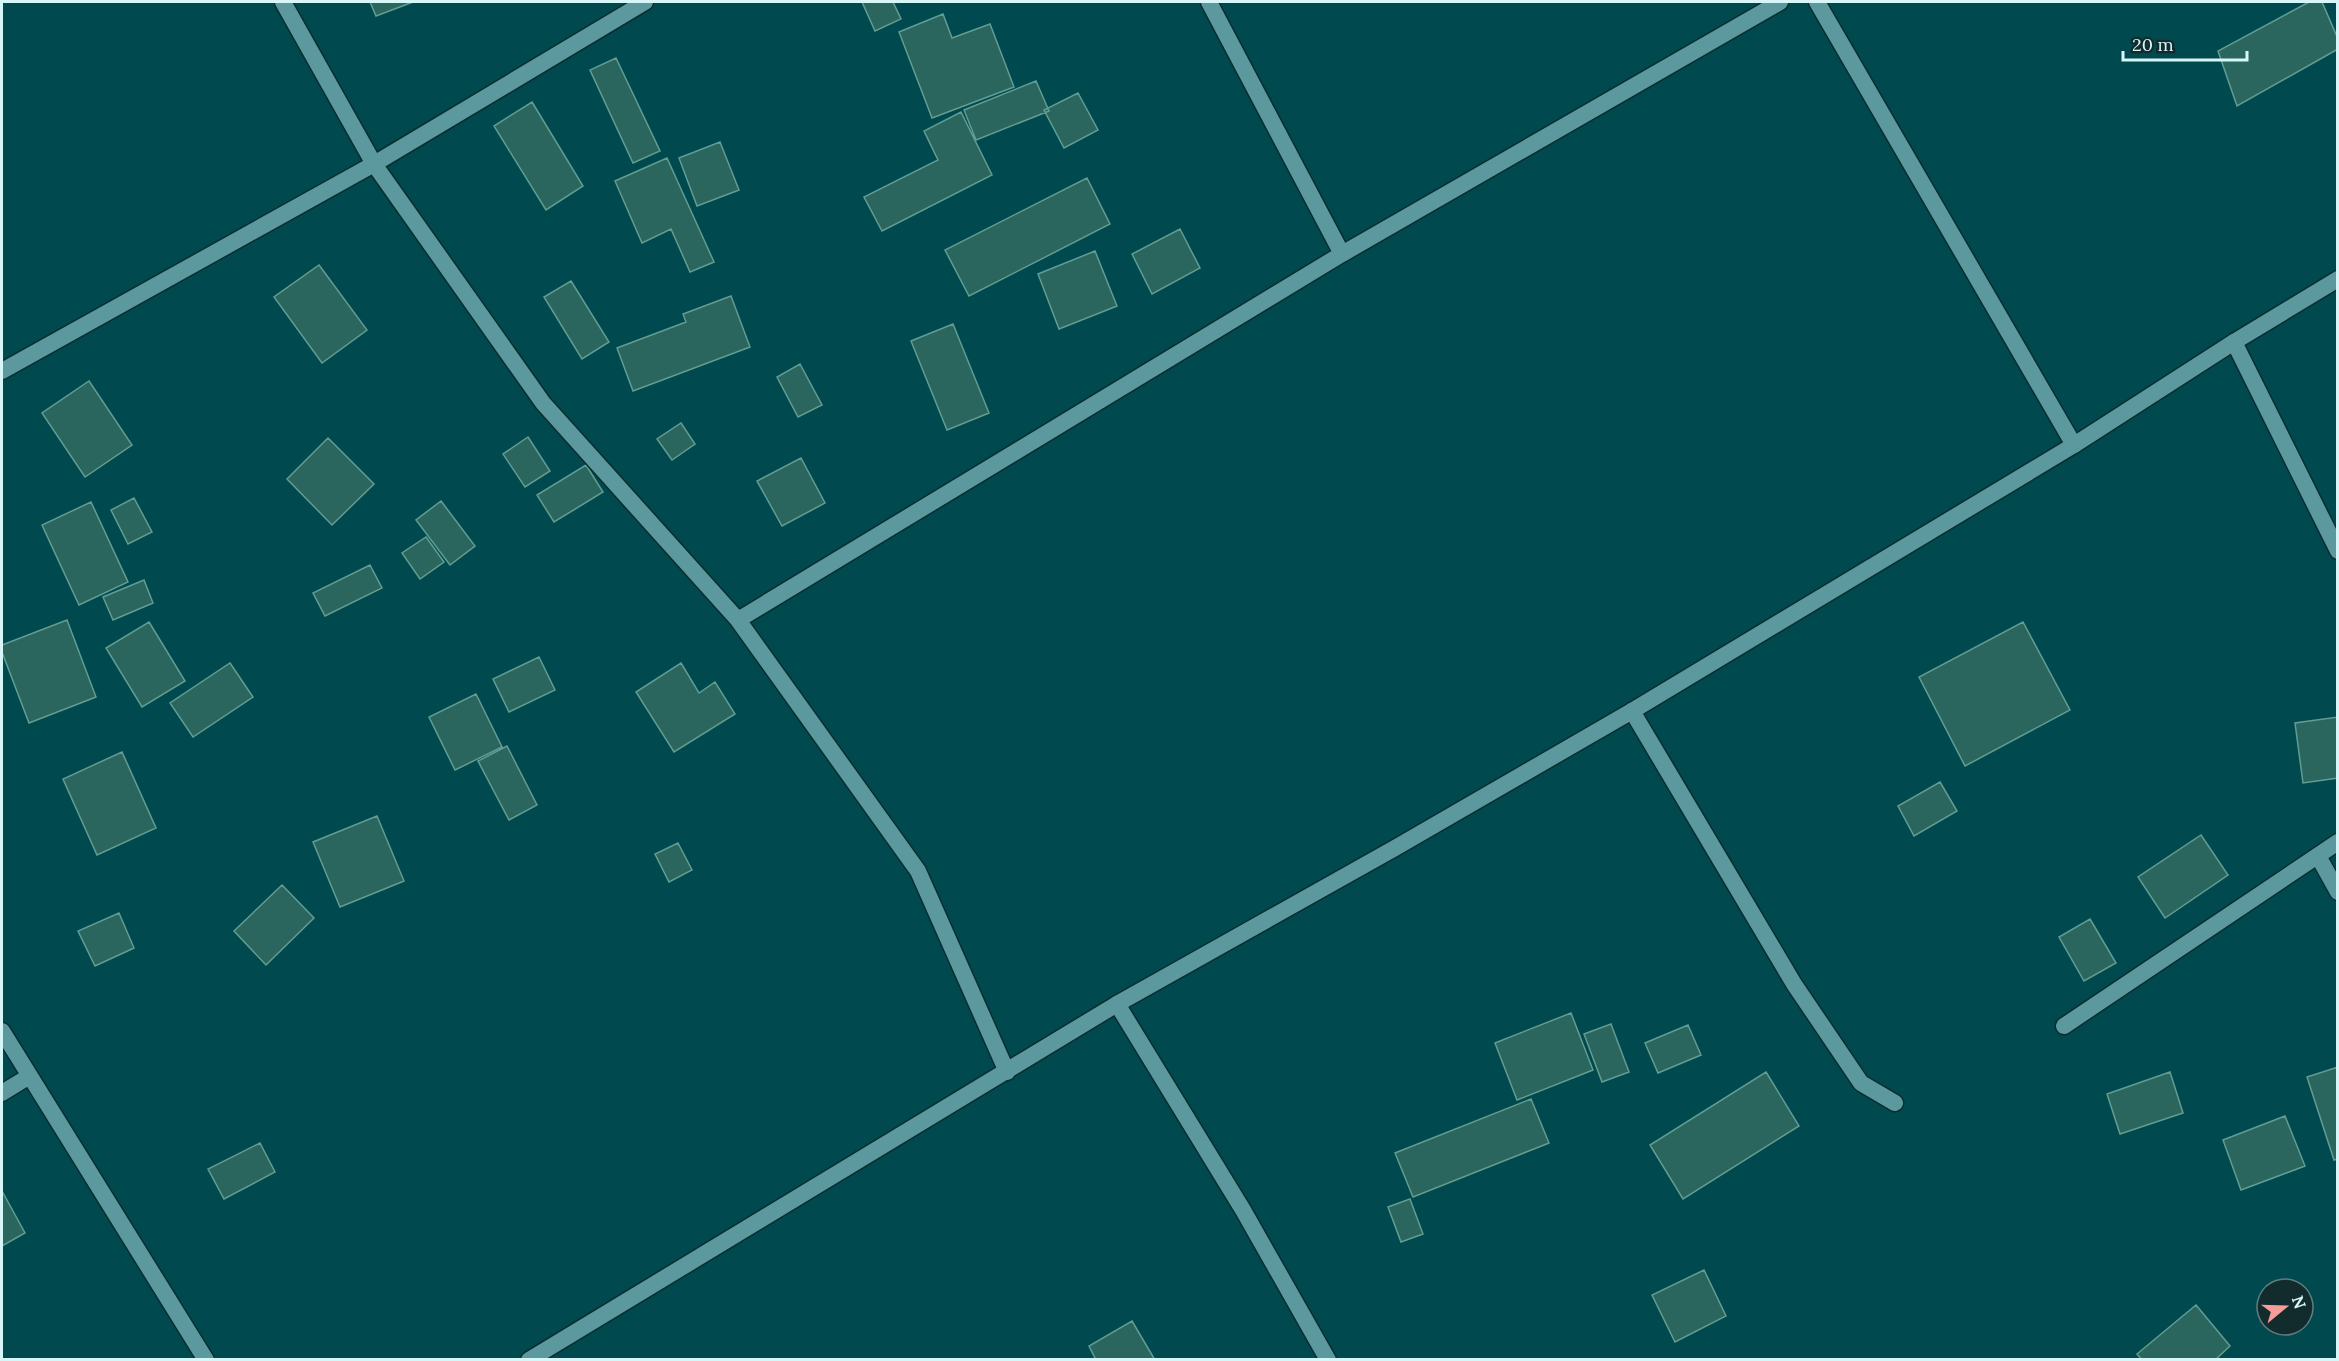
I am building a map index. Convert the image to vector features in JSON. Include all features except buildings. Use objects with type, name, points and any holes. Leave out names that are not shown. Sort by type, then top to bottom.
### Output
[{"type":"street","points":[[283,2],[374,164],[543,403],[738,620],[918,871],[1006,1072]]},
{"type":"street","points":[[2,371],[374,164],[645,2]]},
{"type":"street","points":[[1209,2],[1342,254]]},
{"type":"street","points":[[738,620],[1342,254],[1780,2]]},
{"type":"street","points":[[1817,2],[2074,445]]},
{"type":"street","points":[[529,1359],[1117,1004],[1395,848],[1632,711],[2074,445],[2337,279]]},
{"type":"street","points":[[2234,342],[2337,551]]},
{"type":"street","points":[[1632,711],[1794,984],[1861,1083],[1895,1103]]},
{"type":"street","points":[[2064,1026],[2337,842]]},
{"type":"street","points":[[2318,856],[2337,892]]},
{"type":"street","points":[[1117,1004],[1243,1210],[1328,1359]]},
{"type":"street","points":[[2,1031],[28,1077],[206,1359]]},
{"type":"street","points":[[2,1093],[28,1077]]}]
